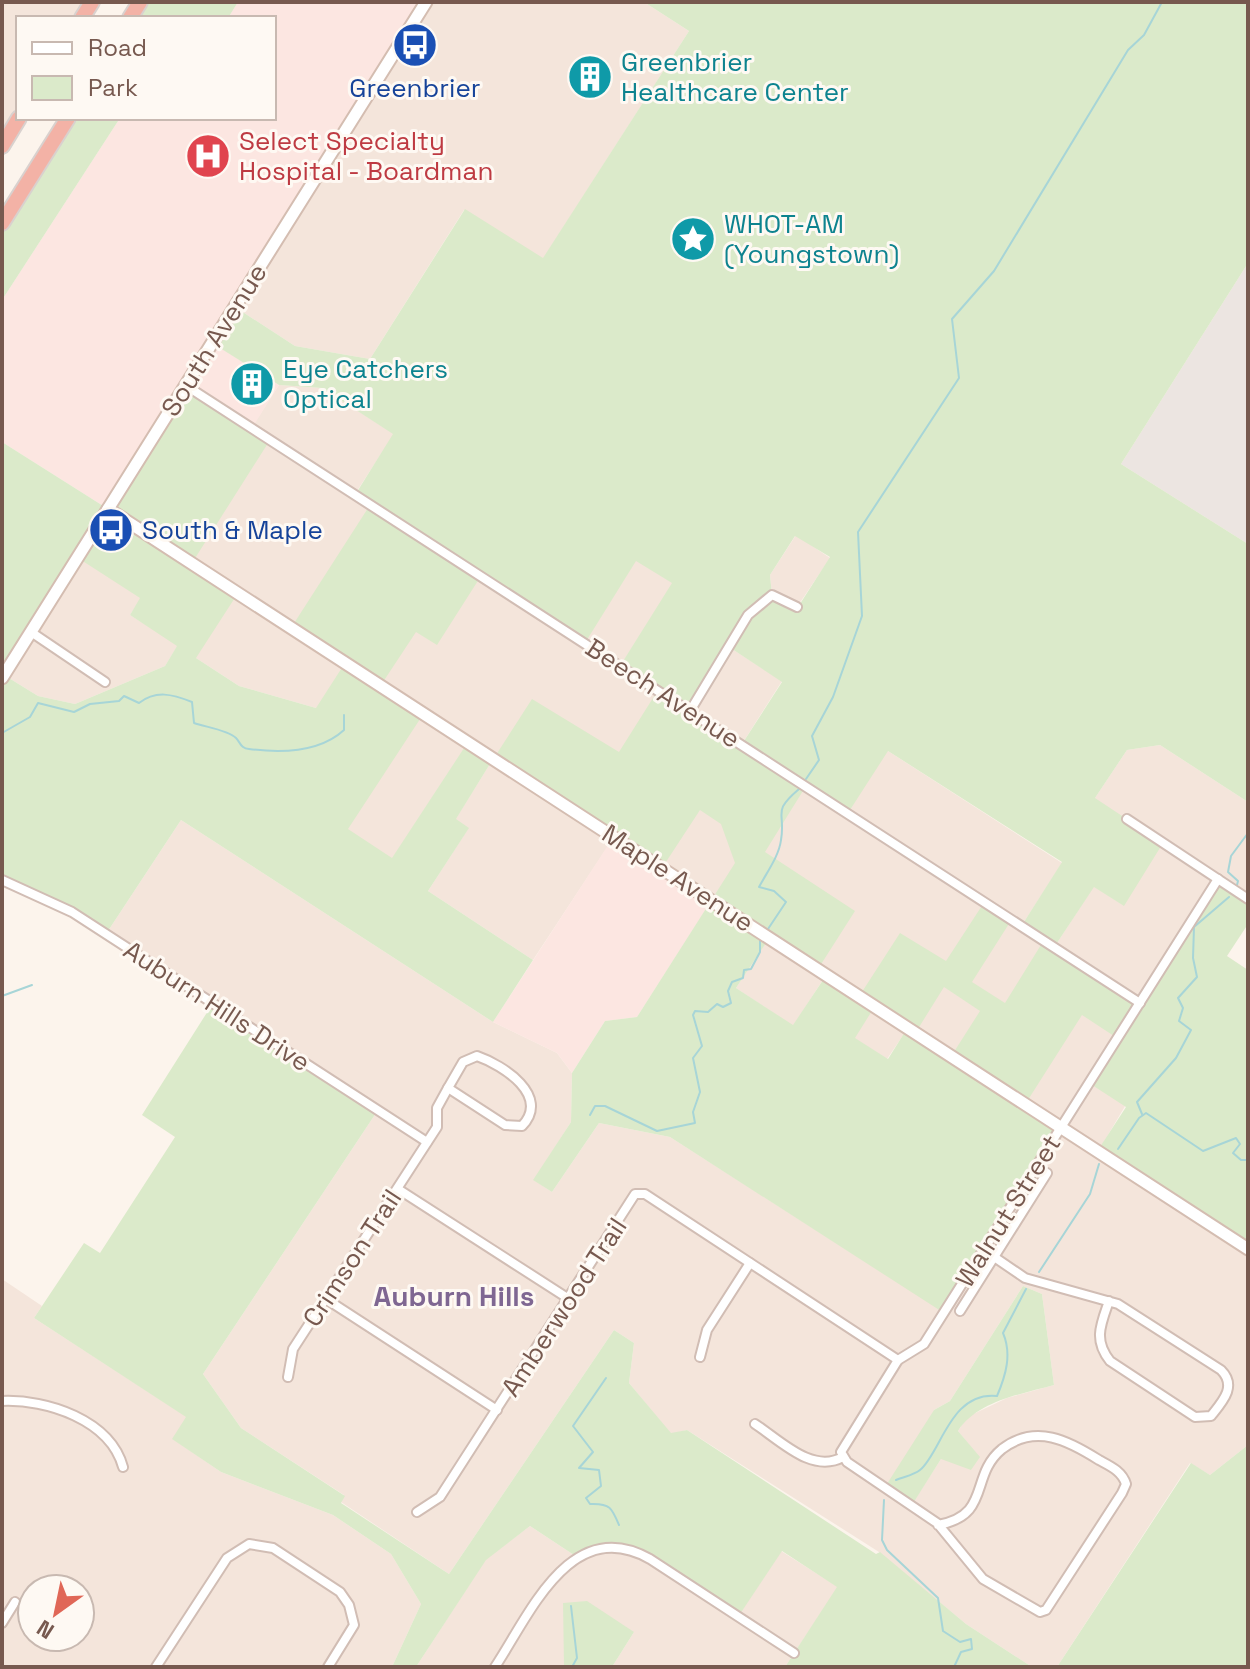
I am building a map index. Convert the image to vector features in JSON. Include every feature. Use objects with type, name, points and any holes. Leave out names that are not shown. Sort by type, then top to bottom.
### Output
[{"type":"highway","points":[[2,146],[18,120]]},
{"type":"highway","points":[[2,223],[67,120]]},
{"type":"street","name":"South Avenue","points":[[2,678],[426,2]]},
{"type":"street","name":"Beech Avenue","points":[[185,385],[1140,1003]]},
{"type":"street","name":"Maple Avenue","points":[[108,509],[1248,1249]]},
{"type":"street","points":[[690,711],[755,607],[772,595],[797,607]]},
{"type":"street","points":[[31,632],[105,682]]},
{"type":"street","points":[[1127,819],[1248,899]]},
{"type":"street","name":"Walnut Street","points":[[843,1457],[843,1443],[898,1360],[924,1344],[1218,879]]},
{"type":"street","name":"Auburn Hills Drive","points":[[2,880],[72,912],[427,1142]]},
{"type":"street","points":[[477,1056],[524,1086],[531,1099],[530,1112],[522,1126],[509,1127],[448,1088],[463,1062],[477,1056]]},
{"type":"street","name":"Crimson Trail","points":[[288,1377],[293,1349],[437,1127],[437,1108],[448,1088]]},
{"type":"street","points":[[960,1311],[1047,1173]]},
{"type":"street","points":[[398,1189],[569,1299]]},
{"type":"street","name":"Amberwood Trail","points":[[417,1512],[440,1497],[623,1217],[632,1197],[639,1193],[898,1360]]},
{"type":"street","points":[[984,1250],[1025,1278],[1109,1301],[1228,1378],[1225,1397],[1211,1416],[1195,1417],[1110,1361],[1099,1348],[1098,1334],[1109,1301]]},
{"type":"street","points":[[700,1357],[707,1330],[750,1263]]},
{"type":"street","points":[[326,1299],[497,1410]]},
{"type":"street","points":[[2,1401],[46,1405],[73,1416],[111,1440],[118,1449],[123,1467]]},
{"type":"street","points":[[755,1424],[818,1464],[832,1463],[843,1457],[938,1525],[983,1579],[1040,1612],[1046,1610],[1126,1484],[1117,1470],[1065,1438],[1038,1436],[1003,1449],[992,1462],[972,1507],[962,1519],[938,1525]]},
{"type":"street","points":[[156,1667],[227,1558],[238,1548],[259,1543],[273,1548],[346,1598],[354,1625],[328,1667]]},
{"type":"street","points":[[495,1667],[559,1572],[577,1557],[610,1548],[643,1555],[794,1653]]},
{"type":"street","points":[[2,1623],[15,1602]]},
{"type":"shaded area","points":[[2,2],[92,2],[83,16],[16,16],[17,120],[2,146]]},
{"type":"shaded area","points":[[238,2],[426,2],[213,343],[279,385],[252,428],[108,509],[2,442],[2,300],[119,120],[276,120],[276,16],[229,16]]},
{"type":"shaded area","points":[[426,2],[644,2],[689,31],[543,259],[464,210],[370,359],[295,346],[235,307]]},
{"type":"shaded area","points":[[1248,263],[1248,544],[1121,464]]},
{"type":"shaded area","points":[[279,385],[322,388],[394,434],[355,494],[585,642],[636,560],[673,583],[621,665],[729,647],[782,681],[742,744],[888,751],[1062,863],[1022,925],[1055,946],[1094,886],[1123,905],[1095,798],[1127,750],[1160,745],[1248,802],[1248,899],[1099,1150],[1248,1249],[1248,1445],[1210,1475],[1190,1463],[1057,1667],[1032,1667],[966,1624],[879,1552],[687,1430],[671,1434],[629,1383],[634,1343],[614,1330],[449,1574],[341,1502],[344,1495],[241,1428],[203,1374],[378,1110],[106,934],[181,820],[493,1022],[557,1053],[572,1073],[571,1122],[534,1180],[552,1192],[599,1123],[670,1137],[944,1312],[908,1028],[887,1059],[854,1038],[826,975],[793,1026],[736,988],[769,938],[614,837],[533,960],[428,891],[468,829],[455,820],[493,759],[468,743],[392,859],[348,830],[316,708],[239,686],[196,658],[108,509],[251,428]],"holes":[[[1023,1286],[1042,1294],[1054,1385],[1007,1398],[967,1417],[958,1431],[979,1457],[941,1459],[912,1504],[934,1410],[950,1401]]]},
{"type":"shaded area","points":[[796,535],[830,558],[797,607],[772,595],[770,575]]},
{"type":"shaded area","points":[[78,557],[141,598],[130,615],[178,645],[165,666],[75,704],[38,696],[4,675]]},
{"type":"shaded area","points":[[614,836],[712,900],[637,1017],[605,1021],[572,1073],[557,1053],[493,1022]]},
{"type":"shaded area","points":[[2,1279],[42,1306],[34,1318],[187,1417],[173,1439],[221,1472],[333,1515],[391,1554],[421,1604],[392,1667],[2,1667]]},
{"type":"shaded area","points":[[530,1526],[577,1557],[592,1551],[781,1551],[838,1587],[785,1667],[612,1667],[634,1632],[567,1660],[564,1667],[416,1667],[486,1559]]},
{"type":"green space","points":[[140,2],[238,2],[229,16],[131,16]]},
{"type":"green space","points":[[644,2],[1248,2],[1248,263],[1121,464],[1248,544],[1248,802],[1160,745],[1127,750],[1095,798],[1163,843],[1124,906],[1094,887],[1055,946],[1140,1002],[1218,879],[1248,899],[1248,924],[1227,956],[1248,970],[1248,1249],[1098,1150],[1126,1107],[1089,1083],[1117,1038],[1082,1015],[1026,1103],[1061,1126],[944,1313],[670,1137],[599,1123],[552,1192],[533,1180],[571,1122],[572,1073],[605,1021],[637,1017],[735,863],[721,824],[700,810],[662,868],[493,759],[456,819],[469,828],[428,891],[533,960],[493,1022],[181,820],[106,934],[72,912],[2,880],[2,442],[108,509],[185,385],[270,440],[192,563],[238,593],[196,658],[239,686],[316,708],[345,663],[291,628],[370,505],[355,495],[393,434],[322,388],[279,385],[212,343],[235,307],[295,346],[370,359],[465,209],[543,258],[689,31]],"holes":[[[795,536],[830,557],[798,607],[772,595],[770,575]],[[78,558],[140,598],[130,615],[177,646],[165,666],[75,704],[38,696],[4,675]],[[636,561],[672,583],[620,666],[658,690],[619,752],[532,699],[494,758],[468,742],[392,858],[348,829],[424,713],[381,685],[416,632],[437,645],[481,576],[585,643]],[[729,647],[782,682],[742,744],[691,711]],[[888,751],[1062,862],[1022,925],[1044,940],[1005,1003],[972,982],[1012,919],[985,901],[946,961],[900,933],[860,995],[827,974],[793,1025],[736,988],[770,937],[818,969],[855,911],[765,852],[806,786],[848,813]],[[944,987],[980,1011],[952,1055],[916,1032]],[[875,1006],[908,1027],[888,1059],[855,1038]]]},
{"type":"green space","points":[[67,120],[119,120],[2,300],[2,223]]},
{"type":"green space","points":[[213,1003],[378,1110],[203,1374],[241,1428],[345,1496],[341,1503],[449,1574],[614,1330],[634,1343],[629,1383],[671,1433],[687,1430],[876,1554],[880,1552],[966,1624],[1032,1667],[785,1667],[837,1587],[782,1551],[738,1617],[650,1559],[619,1548],[577,1557],[530,1526],[486,1560],[416,1667],[392,1667],[421,1604],[391,1554],[333,1515],[221,1472],[172,1439],[186,1417],[34,1318],[84,1243],[100,1253],[175,1137],[142,1115]]},
{"type":"green space","points":[[1023,1286],[1042,1294],[1054,1385],[1001,1400],[966,1421],[958,1431],[980,1457],[971,1470],[941,1459],[912,1505],[885,1487],[934,1410],[950,1401]]},
{"type":"green space","points":[[1248,1445],[1248,1667],[1057,1667],[1191,1463],[1210,1475]]},
{"type":"green space","points":[[587,1601],[634,1632],[612,1667],[564,1667],[563,1603]]},
{"type":"waterway","points":[[806,779],[819,760],[812,736],[833,697],[862,616],[858,532],[959,378],[952,319],[994,271],[1128,50],[1144,35],[1162,2]]},
{"type":"waterway","points":[[2,733],[30,717],[38,703],[74,712],[90,704],[119,701],[124,696],[139,703],[152,696],[164,695],[192,702],[194,723],[228,733],[244,748],[286,751],[311,747],[334,738],[344,730],[344,715]]},
{"type":"waterway","points":[[768,929],[786,902],[774,891],[759,887],[780,846],[782,808],[799,789]]},
{"type":"waterway","points":[[1237,885],[1238,881],[1228,872],[1231,856],[1248,833]]},
{"type":"waterway","points":[[1142,1114],[1137,1102],[1176,1058],[1191,1030],[1179,1021],[1183,1008],[1178,998],[1197,977],[1193,958],[1194,927],[1229,897]]},
{"type":"waterway","points":[[590,1115],[595,1106],[605,1106],[657,1131],[695,1123],[693,1112],[700,1092],[693,1058],[702,1046],[693,1015],[695,1011],[708,1012],[717,1004],[723,1007],[731,1003],[728,991],[732,982],[743,978],[744,970],[751,969],[760,952],[760,941]]},
{"type":"waterway","points":[[2,996],[32,985]]},
{"type":"waterway","points":[[1118,1149],[1139,1118],[1146,1113],[1203,1151],[1236,1138],[1240,1144],[1233,1153],[1241,1160],[1248,1160]]},
{"type":"waterway","points":[[1039,1272],[1090,1194],[1099,1164]]},
{"type":"waterway","points":[[896,1480],[920,1470],[949,1425],[968,1403],[981,1397],[997,1396],[1007,1364],[1003,1333],[1026,1289]]},
{"type":"waterway","points":[[606,1378],[573,1426],[593,1452],[579,1468],[599,1470],[601,1486],[586,1498],[590,1504],[602,1504],[609,1508],[619,1525]]},
{"type":"waterway","points":[[884,1500],[882,1540],[887,1550],[938,1598],[943,1631],[960,1642],[971,1639],[972,1649],[961,1652],[954,1667]]},
{"type":"waterway","points":[[571,1606],[577,1658],[572,1667]]},
{"type":"place","name":"Greenbrier","points":[[415,45]]},
{"type":"place","name":"Greenbrier Healthcare Center","points":[[590,77]]},
{"type":"place","name":"Select Specialty Hospital - Boardman","points":[[208,156]]},
{"type":"place","name":"WHOT-AM (Youngstown)","points":[[693,239]]},
{"type":"place","name":"Eye Catchers Optical","points":[[252,384]]},
{"type":"place","name":"South & Maple","points":[[111,530]]},
{"type":"district","name":"Auburn Hills","points":[[454,1296]]}]
